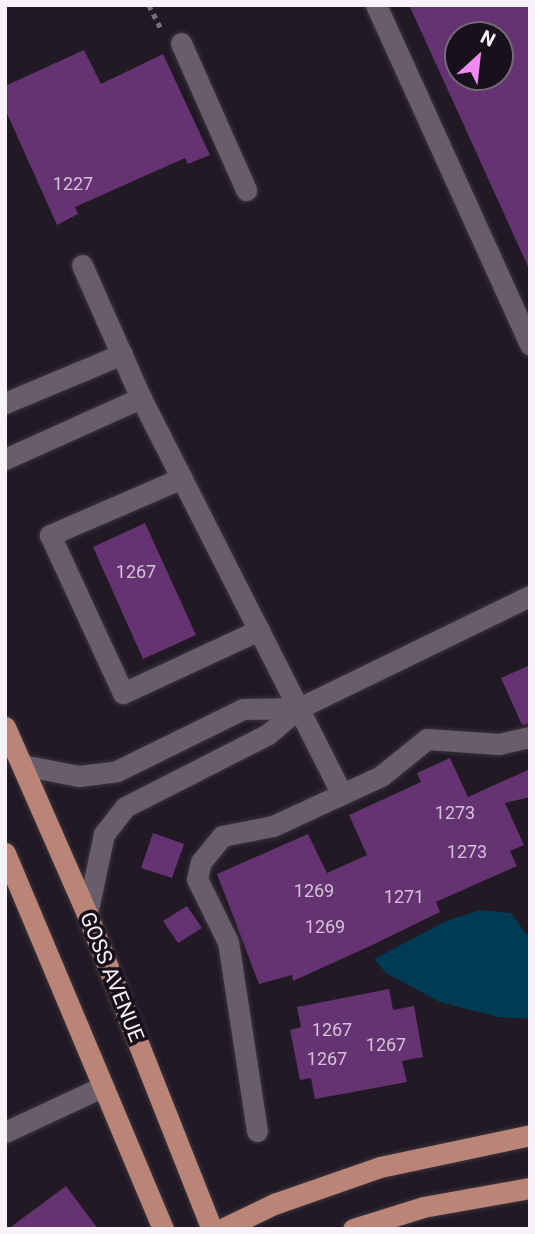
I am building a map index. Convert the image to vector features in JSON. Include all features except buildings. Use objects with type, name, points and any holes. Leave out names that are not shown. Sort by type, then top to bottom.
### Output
[{"type":"main road","name":"GOSS AVENUE","points":[[5,727],[87,914],[212,1229]]},
{"type":"main road","points":[[8,867],[163,1229]]},
{"type":"main road","points":[[222,1229],[274,1204],[380,1167],[530,1135]]},
{"type":"main road","points":[[353,1229],[423,1207],[530,1188]]},
{"type":"street","points":[[376,5],[530,345]]},
{"type":"street","points":[[181,43],[246,190]]},
{"type":"street","points":[[82,265],[141,398],[341,793]]},
{"type":"street","points":[[5,402],[121,354]]},
{"type":"street","points":[[5,459],[141,398]]},
{"type":"street","points":[[182,478],[50,536],[123,694],[259,630]]},
{"type":"street","points":[[87,914],[98,852],[114,816],[160,786],[268,734],[299,708],[530,596]]},
{"type":"street","points":[[22,765],[79,776],[117,771],[243,709],[299,708]]},
{"type":"street","points":[[257,1131],[228,942],[197,879],[201,862],[222,836],[274,827],[381,776],[427,739],[499,744],[530,737]]},
{"type":"street","points":[[5,1132],[102,1087]]},
{"type":"water","points":[[480,910],[511,913],[530,939],[530,1019],[498,1017],[440,1002],[386,973],[374,959],[446,921]]}]
